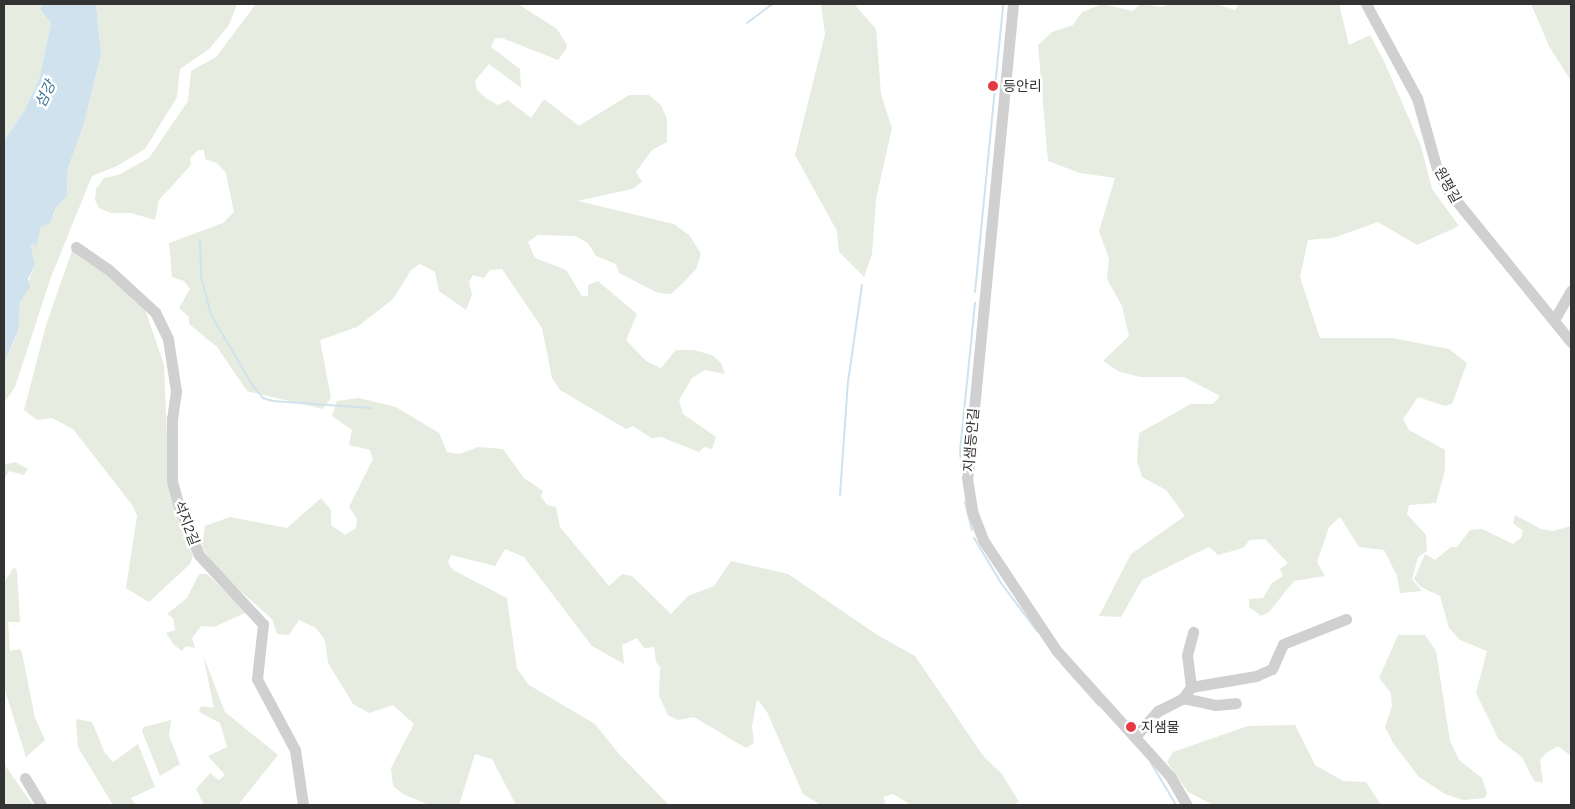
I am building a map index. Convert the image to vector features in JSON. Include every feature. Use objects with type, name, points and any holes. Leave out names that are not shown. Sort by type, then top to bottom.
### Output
[{"type":"street","name":"지샘등안길","points":[[1013,4],[967,478],[972,511],[983,540],[1056,650],[1170,776],[1187,805]]},
{"type":"street","name":"원평길","points":[[1366,4],[1417,98],[1437,168],[1450,192],[1571,342]]},
{"type":"street","name":"석지2길","points":[[76,247],[108,269],[155,312],[168,339],[176,391],[172,418],[172,481],[178,504],[199,554],[263,624],[257,679],[295,750],[303,805]]},
{"type":"street","points":[[1554,320],[1571,290]]},
{"type":"street","points":[[1191,687],[1256,676],[1272,670],[1283,644],[1346,619]]},
{"type":"street","points":[[1135,737],[1158,711],[1183,698],[1191,687],[1187,655],[1193,632]]},
{"type":"street","points":[[1183,698],[1215,704],[1236,703]]},
{"type":"street","points":[[25,778],[41,805]]},
{"type":"shaded area","points":[[4,4],[42,4],[40,11],[51,23],[39,79],[24,111],[4,141]]},
{"type":"shaded area","points":[[96,4],[237,4],[229,25],[209,49],[180,69],[177,97],[145,149],[117,166],[92,176],[51,277],[15,387],[4,403],[4,363],[16,337],[20,302],[35,265],[31,246],[33,243],[36,246],[41,227],[54,215],[57,206],[67,196],[68,168],[84,124],[101,54]]},
{"type":"shaded area","points":[[256,4],[518,4],[557,29],[567,45],[566,49],[558,60],[502,38],[495,38],[491,47],[520,69],[521,88],[489,64],[475,81],[477,90],[487,99],[498,105],[508,100],[531,118],[544,99],[579,126],[629,95],[649,95],[661,105],[667,119],[667,142],[652,150],[636,172],[642,182],[632,189],[578,201],[674,224],[690,236],[701,254],[696,269],[685,281],[671,294],[658,293],[619,273],[616,264],[596,256],[588,243],[575,236],[538,235],[528,242],[535,258],[566,270],[582,296],[588,296],[588,285],[598,281],[637,314],[626,340],[646,361],[661,368],[676,350],[694,350],[712,355],[721,363],[725,374],[705,370],[692,378],[679,400],[683,414],[716,437],[712,449],[704,447],[699,452],[661,437],[651,438],[633,426],[626,429],[560,390],[552,378],[542,328],[502,269],[490,270],[484,278],[473,275],[469,282],[472,295],[466,310],[439,291],[435,272],[420,264],[411,270],[393,299],[357,327],[320,340],[331,398],[323,409],[247,391],[217,347],[189,324],[189,317],[179,308],[190,289],[184,281],[172,277],[169,243],[223,223],[234,212],[226,173],[217,163],[205,159],[204,150],[198,150],[190,158],[191,165],[159,200],[155,220],[131,213],[111,213],[99,208],[95,200],[96,189],[104,178],[118,175],[149,158],[188,101],[191,71],[216,57]]},
{"type":"shaded area","points":[[821,4],[854,4],[876,29],[881,94],[892,128],[876,199],[872,254],[864,277],[839,252],[837,231],[795,155],[825,34]]},
{"type":"shaded area","points":[[1103,4],[1133,11],[1140,4],[1162,7],[1171,4],[1216,4],[1235,10],[1239,4],[1339,4],[1349,45],[1370,35],[1383,59],[1421,146],[1432,189],[1459,226],[1417,245],[1378,222],[1333,238],[1308,240],[1300,277],[1320,338],[1392,338],[1449,349],[1467,363],[1452,404],[1445,406],[1418,397],[1403,419],[1409,430],[1445,450],[1445,470],[1436,503],[1409,505],[1407,514],[1426,535],[1427,551],[1418,557],[1412,579],[1422,591],[1400,593],[1397,576],[1384,550],[1359,547],[1340,517],[1329,527],[1317,562],[1325,576],[1294,581],[1269,612],[1261,616],[1249,607],[1249,599],[1263,598],[1272,583],[1283,576],[1280,569],[1288,563],[1265,539],[1250,540],[1243,548],[1218,555],[1209,547],[1196,553],[1142,580],[1121,617],[1099,616],[1131,554],[1185,516],[1166,490],[1142,477],[1137,461],[1139,433],[1191,404],[1213,404],[1220,396],[1184,377],[1140,377],[1118,371],[1103,361],[1129,336],[1122,306],[1107,279],[1109,259],[1099,231],[1115,178],[1080,173],[1048,161],[1038,45],[1052,32],[1073,25],[1082,12]]},
{"type":"shaded area","points":[[1531,4],[1571,4],[1571,81],[1549,46]]},
{"type":"shaded area","points":[[73,248],[144,306],[164,365],[169,486],[193,556],[190,564],[149,602],[126,588],[137,516],[133,506],[73,429],[52,418],[37,420],[24,410],[47,322]]},
{"type":"shaded area","points":[[359,398],[396,407],[439,433],[447,452],[460,454],[478,447],[503,449],[524,478],[543,491],[541,497],[547,505],[556,507],[560,527],[609,586],[622,574],[632,576],[671,614],[688,596],[714,586],[731,561],[788,574],[879,636],[915,656],[984,757],[1002,774],[1019,802],[1011,805],[911,805],[893,794],[883,797],[886,805],[821,805],[803,794],[767,712],[757,699],[752,726],[754,743],[746,748],[694,717],[678,720],[668,715],[659,696],[660,667],[656,662],[654,647],[644,648],[637,638],[622,645],[624,664],[592,646],[524,557],[505,549],[495,566],[451,555],[448,562],[453,570],[507,598],[517,669],[529,685],[595,724],[619,754],[669,805],[516,805],[492,759],[475,754],[459,805],[429,805],[403,794],[393,786],[391,768],[414,724],[393,705],[369,713],[353,704],[328,663],[325,640],[316,628],[299,620],[289,635],[277,634],[272,619],[217,570],[202,547],[205,526],[230,517],[287,528],[321,498],[331,510],[331,525],[345,535],[356,528],[357,519],[349,507],[373,459],[370,450],[349,445],[352,430],[332,416],[337,401]]},
{"type":"shaded area","points":[[15,462],[28,469],[24,475],[9,471],[4,479],[4,465]]},
{"type":"shaded area","points":[[1515,515],[1541,529],[1553,531],[1571,526],[1571,756],[1558,746],[1546,753],[1540,760],[1543,783],[1534,781],[1522,757],[1499,740],[1476,693],[1487,651],[1460,640],[1449,628],[1440,596],[1421,587],[1414,579],[1425,554],[1435,560],[1451,547],[1457,547],[1470,530],[1482,529],[1513,544],[1521,538],[1523,531],[1513,523]]},
{"type":"shaded area","points":[[14,567],[17,571],[20,622],[8,622],[10,651],[20,649],[22,653],[35,718],[45,740],[26,757],[4,687],[4,583]]},
{"type":"shaded area","points":[[199,574],[207,574],[247,612],[214,627],[201,626],[192,638],[195,648],[186,646],[182,651],[174,645],[166,633],[175,630],[173,618],[167,614],[187,598]]},
{"type":"shaded area","points":[[1398,635],[1425,635],[1436,651],[1450,741],[1459,760],[1482,778],[1487,793],[1485,798],[1463,800],[1445,794],[1419,777],[1393,743],[1385,727],[1392,706],[1391,693],[1379,678]]},
{"type":"shaded area","points":[[203,655],[225,712],[278,755],[238,805],[204,805],[196,789],[210,773],[219,780],[225,775],[208,756],[227,747],[220,723],[199,712],[201,706],[214,708]]},
{"type":"shaded area","points":[[76,719],[92,722],[105,753],[113,762],[138,744],[155,787],[131,798],[136,805],[113,805],[78,747]]},
{"type":"shaded area","points":[[171,720],[169,736],[180,764],[160,776],[142,731],[144,727]]},
{"type":"shaded area","points":[[1295,725],[1315,765],[1343,781],[1366,782],[1381,805],[1213,805],[1188,792],[1167,762],[1173,752],[1248,726]]},
{"type":"shaded area","points":[[4,759],[6,767],[33,805],[4,805]]},
{"type":"water","name":"섬강","points":[[42,4],[96,4],[101,54],[84,124],[68,168],[67,196],[57,206],[50,223],[41,227],[36,247],[33,243],[31,246],[35,265],[28,279],[30,287],[20,302],[18,331],[4,363],[4,141],[24,111],[39,79],[51,23],[40,10]]},
{"type":"waterway","points":[[747,23],[772,4]]},
{"type":"waterway","points":[[975,292],[1003,4]]},
{"type":"waterway","points":[[200,240],[201,276],[211,315],[253,386],[263,398],[272,401],[371,408]]},
{"type":"waterway","points":[[840,495],[848,382],[862,285]]},
{"type":"waterway","points":[[962,470],[960,451],[975,303]]},
{"type":"waterway","points":[[965,502],[972,530]]},
{"type":"waterway","points":[[974,538],[1001,583],[1037,631]]},
{"type":"waterway","points":[[1061,663],[1099,706]]},
{"type":"waterway","points":[[1151,763],[1176,805]]},
{"type":"place","name":"등안리","points":[[993,86]]},
{"type":"place","name":"지샘물","points":[[1131,727]]}]
